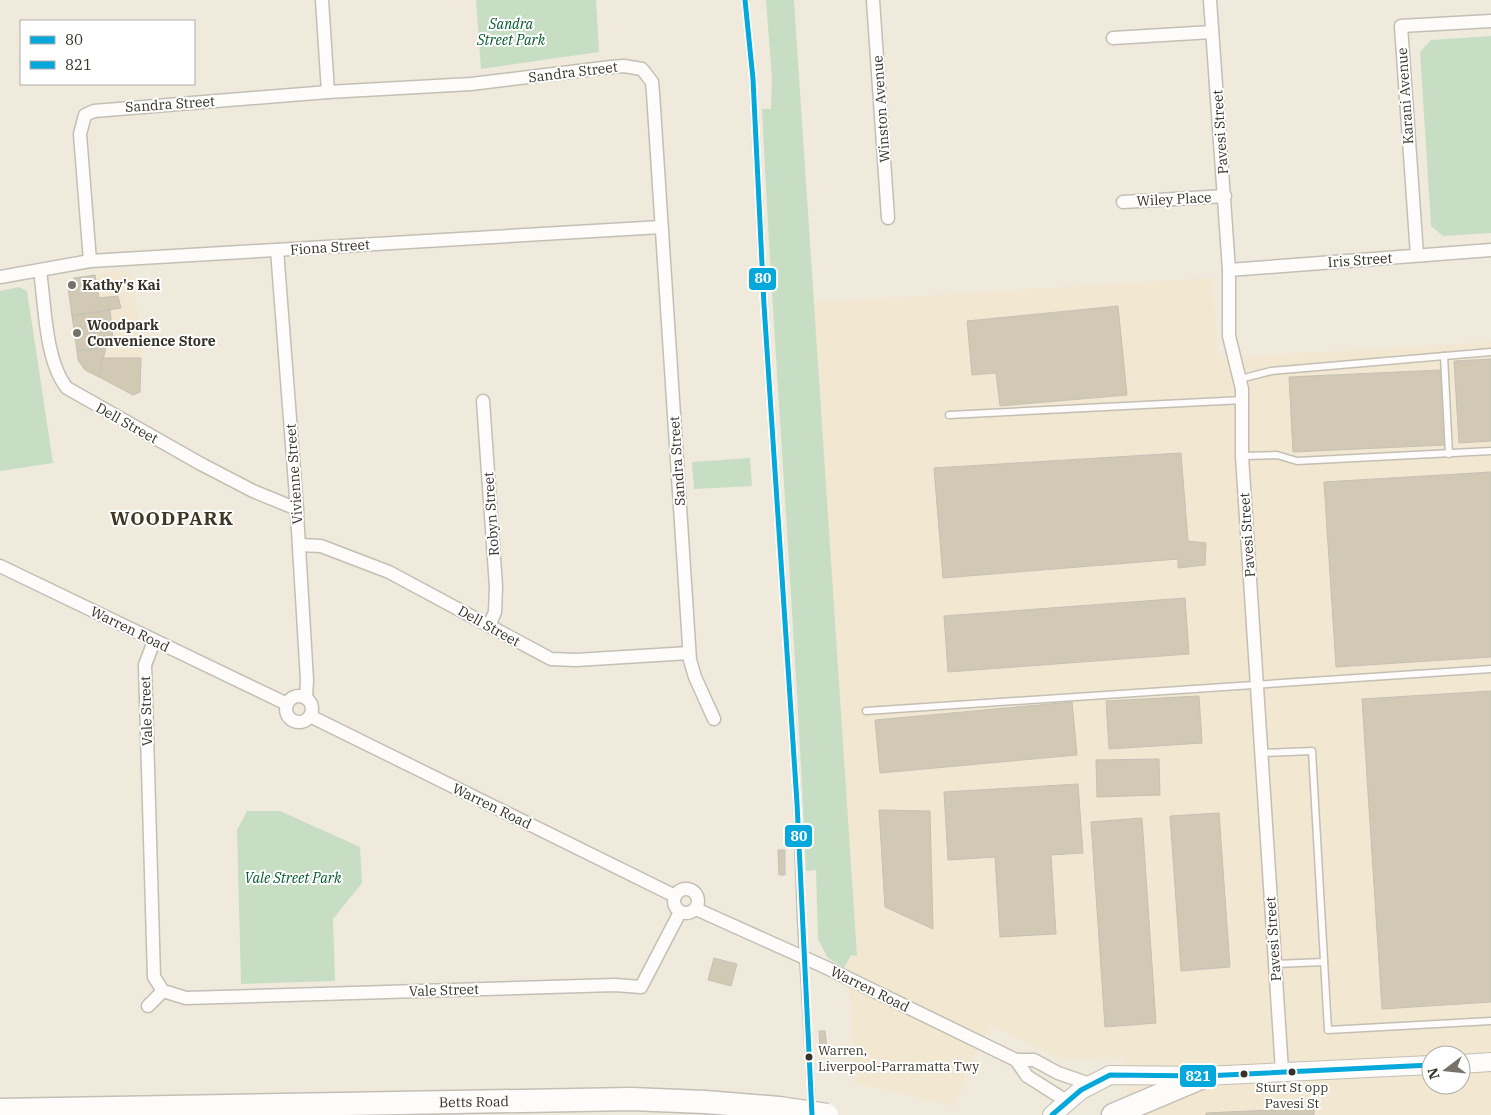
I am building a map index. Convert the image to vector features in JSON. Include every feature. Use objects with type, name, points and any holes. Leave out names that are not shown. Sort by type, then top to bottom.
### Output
[{"type":"highway","points":[[1113,1115],[1205,1076]]},
{"type":"highway","name":"Betts Road","points":[[0,1110],[631,1099],[779,1108],[827,1115]]},
{"type":"street","points":[[322,0],[328,92]]},
{"type":"street","name":"Winston Avenue","points":[[873,0],[888,218]]},
{"type":"street","name":"Pavesi Street","points":[[1210,0],[1225,196],[1230,336],[1243,400],[1242,456],[1282,1071]]},
{"type":"street","name":"Karani Avenue","points":[[1416,255],[1400,26],[1491,21]]},
{"type":"street","points":[[1113,38],[1212,32]]},
{"type":"street","name":"Sandra Street","points":[[90,261],[80,134],[85,115],[103,109],[328,92],[471,84],[611,66],[624,66],[642,70],[652,82],[653,93],[689,653],[695,677],[714,719]]},
{"type":"street","name":"Wiley Place","points":[[1124,202],[1225,196]]},
{"type":"street","name":"Fiona Street","points":[[0,277],[90,261],[661,227]]},
{"type":"street","name":"Vivienne Street","points":[[277,250],[297,509],[307,680],[306,698]]},
{"type":"street","name":"Iris Street","points":[[1229,270],[1491,250]]},
{"type":"street","name":"Dell Street","points":[[40,271],[53,356],[57,372],[68,388],[201,464],[253,491],[297,509]]},
{"type":"street","name":"Robyn Street","points":[[483,401],[496,587],[495,612],[489,626]]},
{"type":"street","name":"Dell Street","points":[[299,545],[321,546],[389,572],[541,655],[560,660],[689,653]]},
{"type":"street","name":"Warren Road","points":[[0,566],[287,704]]},
{"type":"street","name":"Vale Street","points":[[154,641],[145,665],[154,978],[163,991],[186,998],[615,985],[641,988],[680,912]]},
{"type":"street","points":[[295,697],[306,698],[311,705],[310,716],[303,722],[294,721],[286,713],[287,704],[295,697]]},
{"type":"street","name":"Warren Road","points":[[310,716],[675,896]]},
{"type":"street","points":[[684,889],[692,890],[698,900],[696,909],[687,914],[680,912],[674,904],[675,896],[684,889]]},
{"type":"street","name":"Warren Road","points":[[696,909],[803,957],[1016,1060],[1034,1060],[1058,1073],[1090,1084]]},
{"type":"street","points":[[148,1006],[163,991]]},
{"type":"street","name":"Warren Road","points":[[1016,1060],[1027,1076],[1067,1109]]},
{"type":"street","points":[[1471,1063],[1491,1062]]},
{"type":"street","points":[[1052,1115],[1067,1109],[1090,1084],[1110,1075],[1205,1076],[1421,1065]]},
{"type":"lane","points":[[746,0],[753,79],[764,305],[797,802],[812,1115]]},
{"type":"lane","points":[[1240,380],[1271,371],[1491,352]]},
{"type":"lane","points":[[1444,356],[1449,454]]},
{"type":"lane","points":[[949,415],[1243,400]]},
{"type":"lane","points":[[1242,456],[1276,455],[1297,461],[1491,451]]},
{"type":"lane","points":[[866,711],[1257,683],[1491,669]]},
{"type":"lane","points":[[1261,753],[1312,751],[1328,1030],[1491,1021]]},
{"type":"lane","points":[[1275,964],[1324,962]]},
{"type":"shaded area","points":[[124,270],[132,280],[142,340],[140,392],[133,395],[85,370],[78,360],[68,287],[74,278]]},
{"type":"shaded area","points":[[1212,278],[1219,358],[1491,342],[1491,1115],[1131,1115],[1123,1057],[1062,1059],[991,1025],[971,1061],[955,1106],[855,1083],[805,303]]},
{"type":"green space","name":"Sandra Street Park","points":[[476,0],[596,0],[599,52],[481,69]]},
{"type":"green space","points":[[766,0],[794,0],[857,956],[851,955],[844,968],[828,958],[818,939],[816,870],[806,871],[762,109],[771,109],[772,79]]},
{"type":"green space","points":[[1491,36],[1491,233],[1443,236],[1431,226],[1420,52],[1431,40]]},
{"type":"green space","points":[[19,287],[27,291],[53,463],[0,471],[0,291]]},
{"type":"green space","points":[[750,458],[752,486],[694,489],[692,462]]},
{"type":"green space","name":"Vale Street Park","points":[[247,811],[280,811],[360,847],[362,883],[333,919],[335,981],[241,984],[237,830]]},
{"type":"building","points":[[95,275],[99,298],[118,296],[121,308],[72,316],[68,287],[74,278]]},
{"type":"building","points":[[1118,306],[1127,395],[1000,406],[996,373],[972,375],[967,321]]},
{"type":"building","points":[[110,310],[114,346],[77,351],[72,316]]},
{"type":"building","points":[[106,347],[99,377],[85,370],[78,360],[77,351]]},
{"type":"building","points":[[103,358],[141,358],[140,392],[133,395],[99,377]]},
{"type":"building","points":[[1491,359],[1491,441],[1459,443],[1454,361]]},
{"type":"building","points":[[1441,370],[1445,445],[1293,452],[1289,377]]},
{"type":"building","points":[[1181,453],[1188,541],[1206,543],[1205,565],[1178,568],[1178,559],[943,578],[934,468]]},
{"type":"building","points":[[1491,472],[1491,657],[1336,667],[1324,482]]},
{"type":"building","points":[[1185,598],[1189,654],[948,672],[944,616]]},
{"type":"building","points":[[1491,691],[1491,1002],[1382,1009],[1362,699]]},
{"type":"building","points":[[1199,696],[1202,743],[1109,749],[1106,701]]},
{"type":"building","points":[[1072,702],[1077,755],[880,773],[875,720]]},
{"type":"building","points":[[1159,759],[1160,795],[1097,797],[1096,760]]},
{"type":"building","points":[[1078,784],[1083,853],[1051,855],[1056,934],[1000,937],[995,857],[948,860],[944,792]]},
{"type":"building","points":[[879,810],[930,811],[933,929],[885,907]]},
{"type":"building","points":[[1219,813],[1230,967],[1181,971],[1170,816]]},
{"type":"building","points":[[1142,818],[1156,1023],[1105,1027],[1091,822]]},
{"type":"building","points":[[778,850],[785,850],[785,875],[779,875]]},
{"type":"building","points":[[714,958],[737,964],[731,986],[708,980]]},
{"type":"building","points":[[819,1031],[825,1031],[827,1047],[820,1048]]},
{"type":"building","points":[[1314,1108],[1314,1115],[1206,1115],[1206,1113]]},
{"type":"transit line","name":"80","points":[[745,0],[753,79],[764,305],[797,803],[812,1115]]},
{"type":"transit line","name":"821","points":[[1052,1115],[1081,1090],[1110,1075],[1205,1076],[1421,1065]]},
{"type":"place","name":"Kathy's Kai","points":[[72,285]]},
{"type":"place","name":"Woodpark Convenience Store","points":[[77,333]]},
{"type":"place","name":"Warren, Liverpool-Parramatta Twy","points":[[809,1057]]},
{"type":"place","name":"Sturt St opp Pavesi St","points":[[1292,1072]]},
{"type":"district","name":"WOODPARK","points":[[172,518]]}]
